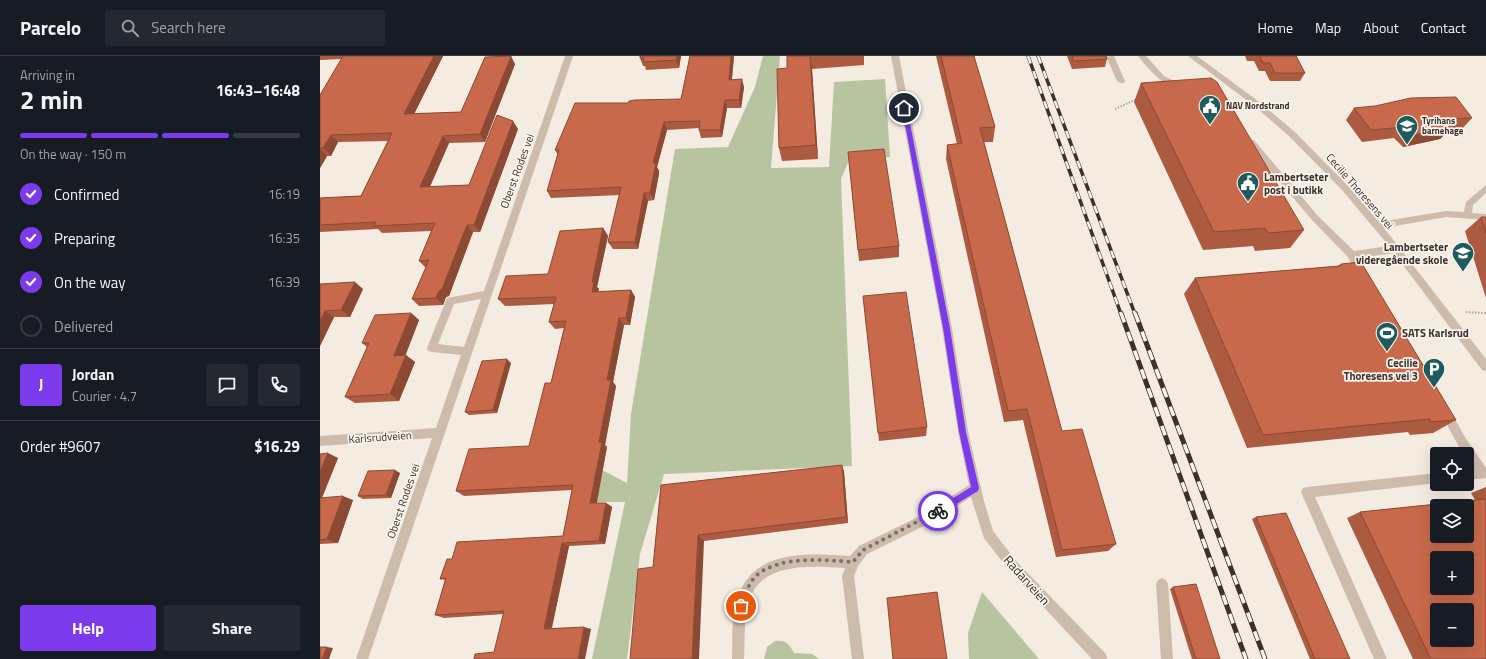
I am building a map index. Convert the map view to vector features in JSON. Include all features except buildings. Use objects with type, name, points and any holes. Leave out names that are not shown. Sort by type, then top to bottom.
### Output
[{"type":"street","name":"Oberst Rodes vei","points":[[362,659],[569,56]]},
{"type":"street","name":"Radarveien","points":[[895,56],[947,328],[963,432],[975,488],[988,534],[1012,565],[1101,659]]},
{"type":"street","points":[[1110,56],[1121,81]]},
{"type":"street","points":[[1142,56],[1153,72],[1164,80],[1185,88]]},
{"type":"street","name":"Cecilie Thoresens vei","points":[[1192,56],[1262,108],[1292,134],[1328,169],[1377,226],[1486,367]]},
{"type":"street","points":[[1247,136],[1254,148],[1315,218],[1352,255],[1355,265],[1366,284]]},
{"type":"street","points":[[1468,214],[1469,204],[1486,188]]},
{"type":"street","points":[[1377,226],[1446,214],[1468,214],[1486,217]]},
{"type":"street","points":[[1352,255],[1395,249]]},
{"type":"street","points":[[467,351],[432,348],[450,300],[487,294]]},
{"type":"street","points":[[1439,401],[1461,441],[1484,473],[1474,474]]},
{"type":"street","name":"Karlsrudveien","points":[[320,441],[439,433]]},
{"type":"street","points":[[1380,659],[1308,492],[1430,479]]},
{"type":"street","points":[[858,659],[848,576],[853,562],[863,550],[930,517],[975,488]]},
{"type":"street","points":[[738,659],[741,606],[747,588],[757,575],[772,566],[796,561],[853,562]]},
{"type":"street","points":[[1162,584],[1167,659]]},
{"type":"path","points":[[1115,109],[1139,98]]},
{"type":"path","points":[[1465,312],[1486,313]]},
{"type":"green space","points":[[763,56],[780,56],[771,168],[829,167],[834,82],[885,79],[890,157],[849,160],[841,179],[852,466],[664,474],[640,554],[627,659],[592,659],[625,502],[575,502],[582,477],[604,471],[627,483],[631,414],[675,149],[728,147],[755,87]]},
{"type":"green space","points":[[982,592],[1039,659],[969,659],[968,633]]},
{"type":"green space","points":[[775,641],[787,643],[794,653],[812,654],[819,659],[764,659],[767,647]]},
{"type":"railway","points":[[1028,56],[1121,314]]},
{"type":"railway","points":[[1038,56],[1135,314]]},
{"type":"railway","points":[[1121,313],[1246,659]]},
{"type":"railway","points":[[1135,313],[1265,659]]},
{"type":"way so far","points":[[741,606],[747,588],[757,575],[772,566],[796,561],[853,562],[863,550],[930,517],[938,511]]},
{"type":"place","name":"NAV Nordstrand","points":[[1210,126]]},
{"type":"place","name":"Tyrihans barnehage","points":[[1407,146]]},
{"type":"place","name":"Lambertseter post i butikk","points":[[1248,202]]},
{"type":"place","name":"Lambertseter videregående skole","points":[[1463,272]]},
{"type":"place","name":"SATS Karlsrud","points":[[1387,352]]},
{"type":"place","name":"Cecilie Thoresens vei 3","points":[[1434,388]]},
{"type":"route","points":[[904,108],[947,328],[963,432],[975,488],[938,511]]}]
